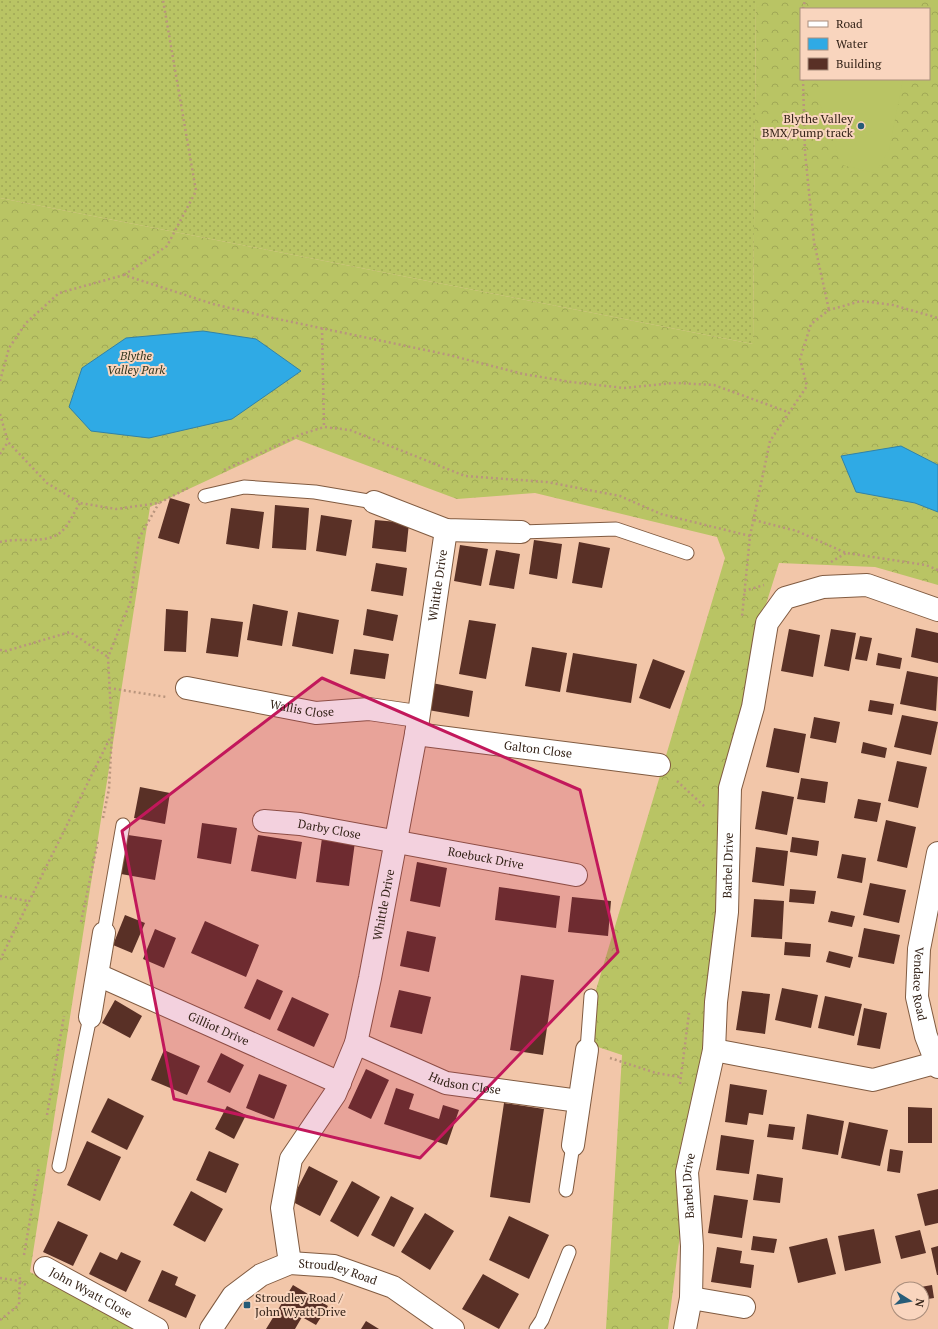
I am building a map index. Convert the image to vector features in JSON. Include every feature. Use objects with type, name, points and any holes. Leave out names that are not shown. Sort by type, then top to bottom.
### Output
[{"type":"street","points":[[374,502],[446,530],[521,532]]},
{"type":"street","name":"Whittle Drive","points":[[290,1263],[282,1208],[291,1159],[335,1094],[356,1043],[370,978],[394,842],[417,725],[446,530]]},
{"type":"street","name":"Barbel Drive","points":[[685,1329],[691,1298],[692,1246],[687,1172],[714,1050],[716,1002],[727,912],[730,788],[753,707],[767,623],[785,598],[823,587],[867,585],[938,610]]},
{"type":"street","name":"Wallis Close","points":[[187,688],[316,713],[369,709],[417,725]]},
{"type":"street","name":"Galton Close","points":[[417,725],[660,765]]},
{"type":"street","name":"Darby Close","points":[[264,820],[300,824],[394,842]]},
{"type":"street","name":"Roebuck Drive","points":[[394,842],[576,875]]},
{"type":"street","name":"Vendace Road","points":[[937,861],[919,950],[917,996],[926,1036],[937,1065]]},
{"type":"street","points":[[90,1017],[104,933]]},
{"type":"street","name":"Gilliot Drive","points":[[98,975],[340,1083]]},
{"type":"street","name":"Hudson Close","points":[[356,1043],[446,1083],[579,1101]]},
{"type":"street","points":[[573,1145],[587,1050]]},
{"type":"street","points":[[714,1050],[873,1080],[937,1065]]},
{"type":"street","name":"Stroudley Road","points":[[212,1329],[234,1296],[261,1275],[290,1263],[334,1266],[393,1287],[453,1329]]},
{"type":"street","name":"John Wyatt Close","points":[[45,1268],[157,1329]]},
{"type":"street","points":[[691,1298],[744,1307]]},
{"type":"lane","points":[[205,496],[244,487],[315,492],[374,502]]},
{"type":"lane","points":[[521,532],[616,529],[687,553]]},
{"type":"lane","points":[[104,933],[123,825]]},
{"type":"lane","points":[[587,1050],[591,996]]},
{"type":"lane","points":[[59,1166],[90,1017]]},
{"type":"lane","points":[[566,1190],[573,1145]]},
{"type":"lane","points":[[536,1329],[542,1320],[569,1252]]},
{"type":"path","points":[[0,381],[9,348],[26,323],[59,293],[124,275],[167,246],[196,191],[163,0]]},
{"type":"path","points":[[803,80],[805,152],[814,242],[829,310]]},
{"type":"path","points":[[124,275],[214,304],[449,355],[523,374],[571,382],[624,388],[674,383],[714,386],[788,412]]},
{"type":"path","points":[[750,536],[770,441],[788,412],[807,386],[800,359],[811,324],[829,310],[861,302],[893,305],[938,318]]},
{"type":"path","points":[[322,328],[324,427]]},
{"type":"path","points":[[0,414],[8,442],[47,483],[80,503],[116,509],[159,504],[139,538],[130,603],[108,658],[112,734],[109,789],[103,820]]},
{"type":"path","points":[[0,454],[8,442]]},
{"type":"path","points":[[0,542],[53,537],[61,532],[80,503]]},
{"type":"path","points":[[754,520],[797,531],[846,553],[926,565],[938,570]]},
{"type":"path","points":[[0,650],[6,651],[70,632],[108,658]]},
{"type":"path","points":[[109,688],[179,699],[187,688]]},
{"type":"path","points":[[0,960],[112,734]]},
{"type":"path","points":[[660,765],[708,809]]},
{"type":"path","points":[[80,926],[99,835]]},
{"type":"path","points":[[0,896],[28,901]]},
{"type":"path","points":[[47,1119],[65,1011]]},
{"type":"path","points":[[587,1050],[656,1073],[680,1077]]},
{"type":"path","points":[[23,1258],[39,1165]]},
{"type":"path","points":[[0,1320],[19,1305],[20,1273]]},
{"type":"highlighted area","points":[[322,678],[580,790],[618,952],[420,1158],[174,1099],[122,831]]},
{"type":"green space","points":[[0,0],[756,0],[753,344],[0,198]]},
{"type":"green space","name":"Blythe Valley Park","points":[[756,0],[938,0],[938,585],[875,567],[779,563],[756,636],[668,1329],[606,1329],[622,1055],[592,1045],[590,1010],[725,558],[717,537],[535,493],[457,499],[296,439],[150,507],[30,1272],[136,1329],[0,1329],[0,198],[753,344]]},
{"type":"green space","points":[[819,0],[916,0],[915,8],[819,8]]},
{"type":"green space","name":"Blythe Valley BMX/Pump track","points":[[819,80],[903,80],[889,150],[875,173],[842,165],[819,101]]},
{"type":"water","points":[[203,331],[256,339],[301,371],[232,419],[149,438],[91,431],[69,407],[82,368],[126,338]]},
{"type":"water","points":[[901,446],[938,465],[938,512],[915,503],[856,492],[841,456]]},
{"type":"building","points":[[170,498],[190,504],[179,544],[158,538]]},
{"type":"building","points":[[275,505],[309,508],[306,550],[272,548]]},
{"type":"building","points":[[231,508],[264,512],[259,549],[226,544]]},
{"type":"building","points":[[321,515],[352,520],[346,556],[316,551]]},
{"type":"building","points":[[375,520],[409,523],[406,552],[372,548]]},
{"type":"building","points":[[534,540],[562,544],[557,579],[529,574]]},
{"type":"building","points":[[579,542],[610,548],[602,588],[572,583]]},
{"type":"building","points":[[460,545],[488,549],[481,586],[454,581]]},
{"type":"building","points":[[496,550],[520,554],[514,589],[489,585]]},
{"type":"building","points":[[376,563],[407,568],[403,596],[371,591]]},
{"type":"building","points":[[253,604],[288,611],[282,646],[247,640]]},
{"type":"building","points":[[166,609],[188,611],[186,652],[164,651]]},
{"type":"building","points":[[367,609],[398,615],[393,641],[363,635]]},
{"type":"building","points":[[298,612],[339,620],[333,654],[292,646]]},
{"type":"building","points":[[211,618],[243,622],[238,657],[206,653]]},
{"type":"building","points":[[469,620],[496,624],[486,679],[459,674]]},
{"type":"building","points":[[916,628],[938,633],[938,663],[911,657]]},
{"type":"building","points":[[789,629],[820,635],[813,677],[781,671]]},
{"type":"building","points":[[831,629],[856,633],[849,671],[824,666]]},
{"type":"building","points":[[860,636],[872,638],[867,661],[855,659]]},
{"type":"building","points":[[532,647],[567,653],[560,692],[525,686]]},
{"type":"building","points":[[354,649],[389,654],[385,679],[350,674]]},
{"type":"building","points":[[573,653],[637,664],[631,703],[566,692]]},
{"type":"building","points":[[878,653],[902,658],[900,669],[876,665]]},
{"type":"building","points":[[653,659],[685,671],[670,709],[639,698]]},
{"type":"building","points":[[907,671],[938,677],[936,711],[900,704]]},
{"type":"building","points":[[432,683],[473,691],[469,717],[428,710]]},
{"type":"building","points":[[870,700],[894,704],[892,715],[868,711]]},
{"type":"building","points":[[902,715],[938,722],[931,755],[894,747]]},
{"type":"building","points":[[814,717],[840,722],[836,743],[810,738]]},
{"type":"building","points":[[774,728],[806,734],[799,773],[766,767]]},
{"type":"building","points":[[863,742],[887,748],[885,758],[861,753]]},
{"type":"building","points":[[897,761],[927,767],[918,808],[888,801]]},
{"type":"building","points":[[801,778],[828,782],[825,803],[797,799]]},
{"type":"building","points":[[140,787],[170,793],[165,824],[134,818]]},
{"type":"building","points":[[762,791],[794,797],[787,835],[755,829]]},
{"type":"building","points":[[858,799],[881,803],[877,822],[854,818]]},
{"type":"building","points":[[886,820],[916,827],[907,868],[877,861]]},
{"type":"building","points":[[202,823],[237,828],[231,864],[197,858]]},
{"type":"building","points":[[128,835],[162,840],[155,880],[121,874]]},
{"type":"building","points":[[258,835],[302,842],[296,879],[251,871]]},
{"type":"building","points":[[792,837],[819,841],[817,856],[790,852]]},
{"type":"building","points":[[322,838],[355,842],[349,886],[316,882]]},
{"type":"building","points":[[756,847],[788,851],[784,886],[752,882]]},
{"type":"building","points":[[842,854],[866,858],[862,883],[837,878]]},
{"type":"building","points":[[417,862],[447,868],[440,907],[410,901]]},
{"type":"building","points":[[870,883],[906,890],[899,923],[863,915]]},
{"type":"building","points":[[499,887],[560,896],[556,928],[495,920]]},
{"type":"building","points":[[790,889],[816,891],[814,904],[789,902]]},
{"type":"building","points":[[572,897],[611,901],[608,936],[568,932]]},
{"type":"building","points":[[754,899],[784,901],[782,939],[751,937]]},
{"type":"building","points":[[831,911],[855,916],[852,927],[828,922]]},
{"type":"building","points":[[125,915],[145,923],[132,953],[113,945]]},
{"type":"building","points":[[205,921],[259,945],[246,977],[191,953]]},
{"type":"building","points":[[864,928],[900,935],[894,964],[858,957]]},
{"type":"building","points":[[155,929],[176,938],[164,968],[143,959]]},
{"type":"building","points":[[407,931],[436,937],[429,972],[400,966]]},
{"type":"building","points":[[785,942],[811,944],[810,957],[784,955]]},
{"type":"building","points":[[829,951],[853,957],[850,968],[826,962]]},
{"type":"building","points":[[521,975],[554,980],[543,1055],[510,1050]]},
{"type":"building","points":[[257,979],[283,991],[270,1020],[244,1008]]},
{"type":"building","points":[[782,988],[818,995],[811,1028],[775,1020]]},
{"type":"building","points":[[399,990],[431,997],[422,1034],[390,1027]]},
{"type":"building","points":[[742,991],[770,994],[765,1034],[736,1030]]},
{"type":"building","points":[[825,996],[862,1004],[854,1036],[818,1028]]},
{"type":"building","points":[[292,997],[329,1014],[314,1047],[277,1030]]},
{"type":"building","points":[[115,1000],[142,1016],[130,1038],[102,1023]]},
{"type":"building","points":[[864,1008],[887,1013],[880,1049],[857,1045]]},
{"type":"building","points":[[164,1050],[200,1066],[187,1095],[151,1080]]},
{"type":"building","points":[[221,1053],[244,1065],[230,1093],[207,1082]]},
{"type":"building","points":[[366,1069],[389,1080],[371,1119],[348,1108]]},
{"type":"building","points":[[259,1074],[287,1085],[274,1119],[246,1108]]},
{"type":"building","points":[[730,1084],[767,1090],[763,1115],[749,1113],[747,1125],[725,1122]]},
{"type":"building","points":[[396,1088],[414,1094],[409,1109],[439,1119],[443,1105],[459,1110],[447,1145],[384,1124]]},
{"type":"building","points":[[108,1098],[144,1116],[127,1150],[91,1132]]},
{"type":"building","points":[[504,1103],[544,1109],[530,1203],[490,1197]]},
{"type":"building","points":[[227,1106],[246,1115],[234,1139],[215,1129]]},
{"type":"building","points":[[908,1107],[932,1108],[932,1143],[908,1143]]},
{"type":"building","points":[[807,1114],[844,1121],[838,1155],[802,1149]]},
{"type":"building","points":[[849,1122],[888,1130],[880,1166],[841,1158]]},
{"type":"building","points":[[769,1124],[795,1127],[793,1140],[767,1137]]},
{"type":"building","points":[[721,1135],[754,1140],[749,1174],[716,1170]]},
{"type":"building","points":[[87,1141],[121,1157],[100,1201],[67,1185]]},
{"type":"building","points":[[890,1149],[903,1151],[900,1173],[887,1171]]},
{"type":"building","points":[[209,1151],[239,1164],[226,1193],[196,1180]]},
{"type":"building","points":[[309,1166],[338,1181],[320,1216],[291,1201]]},
{"type":"building","points":[[757,1174],[783,1178],[780,1203],[753,1200]]},
{"type":"building","points":[[352,1181],[380,1197],[358,1237],[330,1221]]},
{"type":"building","points":[[938,1189],[938,1223],[925,1226],[917,1194]]},
{"type":"building","points":[[191,1191],[223,1209],[205,1242],[173,1225]]},
{"type":"building","points":[[714,1195],[748,1200],[742,1238],[708,1233]]},
{"type":"building","points":[[391,1196],[414,1208],[394,1247],[371,1235]]},
{"type":"building","points":[[425,1213],[454,1231],[430,1270],[401,1252]]},
{"type":"building","points":[[509,1216],[549,1235],[529,1279],[489,1260]]},
{"type":"building","points":[[58,1221],[88,1235],[73,1266],[43,1252]]},
{"type":"building","points":[[874,1229],[881,1263],[845,1271],[838,1236]]},
{"type":"building","points":[[920,1230],[926,1253],[901,1259],[895,1236]]},
{"type":"building","points":[[753,1236],[777,1239],[774,1253],[751,1250]]},
{"type":"building","points":[[827,1238],[836,1274],[798,1283],[789,1247]]},
{"type":"building","points":[[938,1246],[938,1275],[937,1275],[931,1248]]},
{"type":"building","points":[[717,1247],[742,1251],[740,1263],[754,1265],[751,1288],[711,1282]]},
{"type":"building","points":[[100,1252],[117,1260],[121,1252],[141,1261],[126,1292],[89,1274]]},
{"type":"building","points":[[162,1270],[178,1277],[175,1285],[196,1295],[186,1318],[148,1301]]},
{"type":"building","points":[[483,1274],[519,1294],[499,1329],[462,1309]]},
{"type":"building","points":[[293,1285],[328,1306],[316,1325],[302,1317],[295,1329],[266,1329]]},
{"type":"building","points":[[930,1285],[932,1285],[934,1298],[930,1299]]},
{"type":"building","points":[[366,1321],[379,1329],[361,1329]]},
{"type":"place","name":"Blythe Valley BMX/Pump track","points":[[861,126]]},
{"type":"place","name":"Stroudley Road / John Wyatt Drive","points":[[247,1305]]}]
